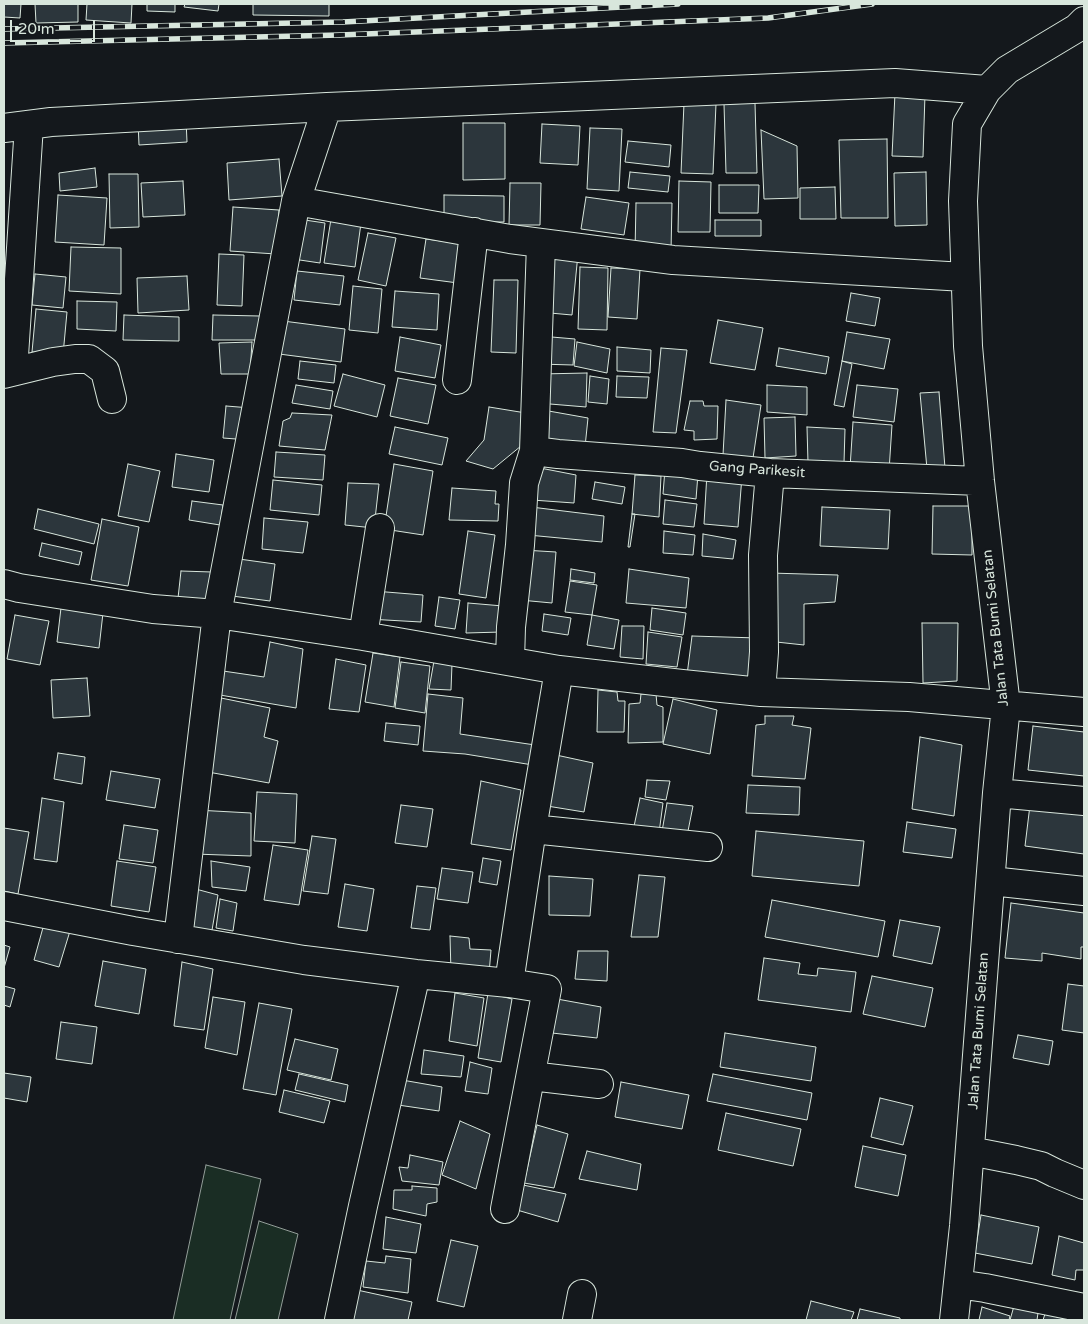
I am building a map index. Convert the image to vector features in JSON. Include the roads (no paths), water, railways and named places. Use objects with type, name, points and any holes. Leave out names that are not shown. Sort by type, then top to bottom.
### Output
[{"type":"street","name":"Jalan Tata Bumi Selatan","points":[[954,1320],[970,1151],[997,793],[1006,706],[980,481],[968,346],[963,201],[967,124],[987,90],[1007,70],[1076,28],[1084,21]]},
{"type":"street","points":[[112,399],[105,371],[89,359],[60,361],[9,373],[14,356],[16,126],[51,122],[327,107],[894,83],[987,90]]},
{"type":"street","points":[[178,939],[217,614],[296,201],[327,107]]},
{"type":"street","points":[[296,201],[541,243],[672,260],[965,277]]},
{"type":"street","points":[[457,380],[474,232]]},
{"type":"street","points":[[510,661],[511,627],[520,544],[524,483],[534,451],[541,243]]},
{"type":"street","name":"Gang Parikesit","points":[[534,451],[770,473],[980,481]]},
{"type":"street","points":[[761,692],[764,652],[763,555],[770,473]]},
{"type":"street","points":[[363,636],[380,528]]},
{"type":"street","points":[[11,586],[154,608],[217,614],[363,636],[559,670],[761,692],[910,697],[1084,712]]},
{"type":"street","points":[[509,984],[532,829],[559,670]]},
{"type":"street","points":[[997,793],[1084,801]]},
{"type":"street","points":[[532,829],[708,847]]},
{"type":"street","points":[[991,881],[1084,891]]},
{"type":"street","points":[[4,906],[178,939],[304,960],[547,989],[505,1209]]},
{"type":"street","points":[[339,1320],[416,974]]},
{"type":"street","points":[[531,1076],[600,1084]]},
{"type":"street","points":[[970,1151],[1041,1166],[1084,1185]]},
{"type":"street","points":[[958,1284],[1084,1308]]},
{"type":"railway","points":[[4,29],[343,22],[678,4]]},
{"type":"railway","points":[[4,43],[340,35],[768,18],[872,4]]}]
